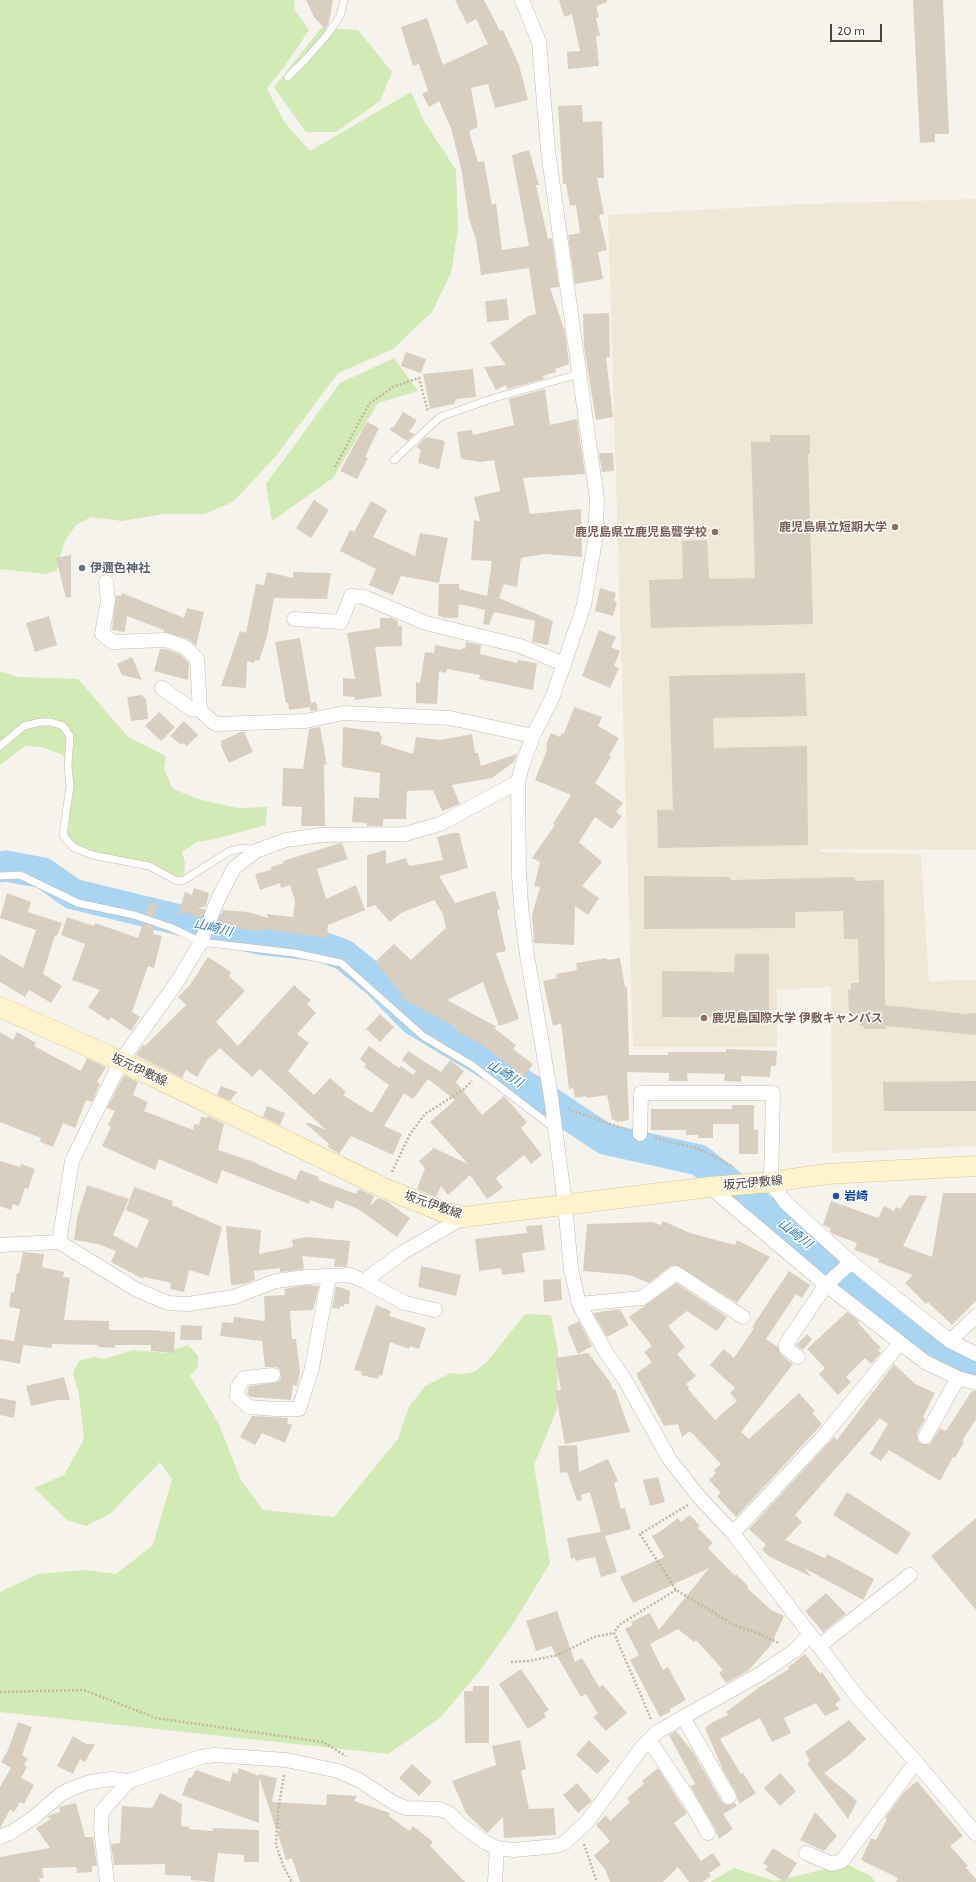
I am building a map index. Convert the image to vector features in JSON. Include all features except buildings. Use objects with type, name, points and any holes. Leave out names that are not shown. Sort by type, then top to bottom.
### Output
[{"type":"main road","name":"坂元伊敷線","points":[[0,1007],[121,1061],[384,1188],[441,1211],[464,1217],[713,1187],[766,1183],[826,1174],[976,1166]]},
{"type":"street","points":[[522,0],[539,42],[548,151],[578,374],[597,499],[595,541],[584,605],[553,696],[533,736],[518,782],[519,876],[522,917],[551,1098],[565,1204],[571,1269],[579,1304],[605,1351],[625,1380],[670,1460],[700,1498],[733,1533],[859,1700],[916,1762],[976,1834]]},
{"type":"street","points":[[106,582],[108,601],[102,634],[113,642],[166,640],[185,647],[197,659],[200,710]]},
{"type":"street","points":[[294,619],[341,622],[351,596],[364,597],[426,623],[520,646],[564,664]]},
{"type":"street","points":[[162,688],[191,709],[200,710],[215,724],[306,721],[343,713],[450,718],[533,736]]},
{"type":"street","points":[[59,1242],[72,1161],[121,1061],[177,982],[202,942],[234,868],[256,851],[286,840],[321,835],[405,834],[440,824],[518,782]]},
{"type":"street","points":[[640,1134],[641,1093],[773,1093],[766,1183],[809,1225],[851,1262],[950,1341],[976,1354]]},
{"type":"street","points":[[713,1187],[826,1285],[925,1362],[958,1378],[976,1383]]},
{"type":"street","points":[[364,1281],[402,1253],[464,1217]]},
{"type":"street","points":[[0,1245],[59,1242],[137,1290],[168,1303],[188,1304],[234,1297],[276,1281],[306,1277],[350,1275],[405,1303],[435,1310]]},
{"type":"street","points":[[798,1357],[786,1348],[786,1344],[826,1285],[851,1262]]},
{"type":"street","points":[[579,1304],[642,1298],[676,1273],[743,1317]]},
{"type":"street","points":[[273,1375],[244,1378],[238,1387],[237,1396],[249,1407],[300,1409],[312,1368],[329,1276]]},
{"type":"street","points":[[950,1341],[976,1316]]},
{"type":"street","points":[[733,1533],[822,1438],[900,1343]]},
{"type":"street","points":[[926,1437],[958,1378]]},
{"type":"street","points":[[819,1646],[910,1575]]},
{"type":"street","points":[[0,1837],[12,1832],[33,1818],[61,1794],[73,1788],[90,1782],[112,1779],[129,1781],[201,1757],[214,1755],[286,1760],[338,1771],[359,1780],[394,1803],[406,1808],[439,1809],[449,1813],[467,1829],[497,1848],[514,1850],[556,1846],[564,1842],[579,1830],[653,1736],[683,1717],[760,1674],[794,1651],[810,1635]]},
{"type":"street","points":[[683,1717],[729,1797]]},
{"type":"street","points":[[653,1736],[708,1833]]},
{"type":"street","points":[[806,1853],[832,1864],[842,1861],[916,1762]]},
{"type":"street","points":[[107,1882],[101,1829],[102,1811],[129,1781]]},
{"type":"street","points":[[495,1882],[497,1848]]},
{"type":"lane","points":[[288,77],[327,35],[340,16],[344,0]]},
{"type":"lane","points":[[394,460],[440,418],[494,398],[578,374]]},
{"type":"lane","points":[[0,746],[24,726],[41,722],[52,722],[63,726],[70,736],[68,766],[70,786],[63,835],[73,847],[92,855],[150,866],[177,881],[184,880],[230,851],[242,848],[256,851]]},
{"type":"lane","points":[[0,876],[20,875],[78,903],[134,915],[172,928],[202,942],[294,953],[341,963],[423,1036],[481,1072],[555,1129]]},
{"type":"path","points":[[335,467],[369,404],[392,386],[419,378],[431,426]]},
{"type":"path","points":[[384,1188],[410,1134],[425,1114],[464,1090],[481,1072]]},
{"type":"path","points":[[700,1498],[640,1534],[676,1590],[734,1625],[757,1633],[794,1651]]},
{"type":"path","points":[[511,1662],[530,1661],[558,1655],[594,1637],[614,1633],[619,1625],[676,1590]]},
{"type":"path","points":[[614,1633],[653,1736]]},
{"type":"path","points":[[0,1692],[84,1690],[156,1718],[323,1742],[350,1759]]},
{"type":"path","points":[[286,1760],[278,1811],[276,1845],[284,1868],[292,1882]]},
{"type":"path","points":[[579,1830],[597,1882]]},
{"type":"shaded area","points":[[976,199],[976,850],[820,849],[820,852],[921,854],[929,981],[976,980],[976,1146],[832,1153],[831,987],[777,990],[777,1047],[633,1047],[608,215],[806,204]]},
{"type":"green space","points":[[0,0],[294,0],[295,10],[309,30],[267,89],[285,123],[310,151],[411,92],[424,121],[456,170],[458,229],[451,273],[432,312],[393,349],[338,373],[276,456],[233,502],[204,514],[164,514],[122,521],[91,517],[76,525],[65,540],[56,571],[45,574],[0,569]]},
{"type":"green space","points":[[321,28],[358,30],[392,72],[380,101],[336,132],[306,132],[274,87]]},
{"type":"green space","points":[[394,358],[418,391],[378,403],[333,478],[272,521],[266,484],[340,383]]},
{"type":"green space","points":[[0,671],[18,677],[78,679],[128,737],[166,756],[164,769],[173,789],[201,800],[238,808],[267,807],[266,825],[215,839],[197,842],[182,852],[185,863],[184,874],[182,877],[176,876],[150,864],[99,854],[74,844],[68,835],[71,773],[63,755],[42,747],[25,746],[0,765]]},
{"type":"green space","points":[[525,1314],[551,1315],[558,1351],[557,1409],[534,1465],[550,1563],[510,1629],[477,1674],[440,1718],[388,1754],[0,1712],[0,1592],[38,1574],[85,1570],[116,1574],[153,1545],[172,1479],[160,1462],[110,1514],[86,1526],[67,1520],[34,1488],[64,1475],[84,1439],[79,1394],[73,1373],[79,1361],[94,1357],[104,1359],[133,1350],[165,1353],[188,1345],[198,1356],[198,1367],[190,1376],[218,1422],[241,1480],[263,1510],[334,1517],[398,1439],[409,1407],[425,1386],[451,1373],[462,1374],[474,1372],[486,1363]]},
{"type":"green space","points":[[846,1864],[871,1876],[875,1882],[710,1882],[734,1868],[775,1881]]},
{"type":"waterway","name":"山崎川","points":[[0,867],[6,866],[43,873],[73,894],[258,939],[320,946],[344,955],[377,982],[414,1020],[528,1088],[605,1139],[699,1160],[824,1257],[934,1348],[976,1362]]},
{"type":"place","name":"鹿児島県立短期大学","points":[[895,527]]},
{"type":"place","name":"鹿児島県立鹿児島聾学校","points":[[715,532]]},
{"type":"place","name":"伊邇色神社","points":[[82,568]]},
{"type":"place","name":"鹿児島国際大学 伊敷キャンパス","points":[[704,1018]]},
{"type":"place","name":"岩崎","points":[[836,1196]]}]
